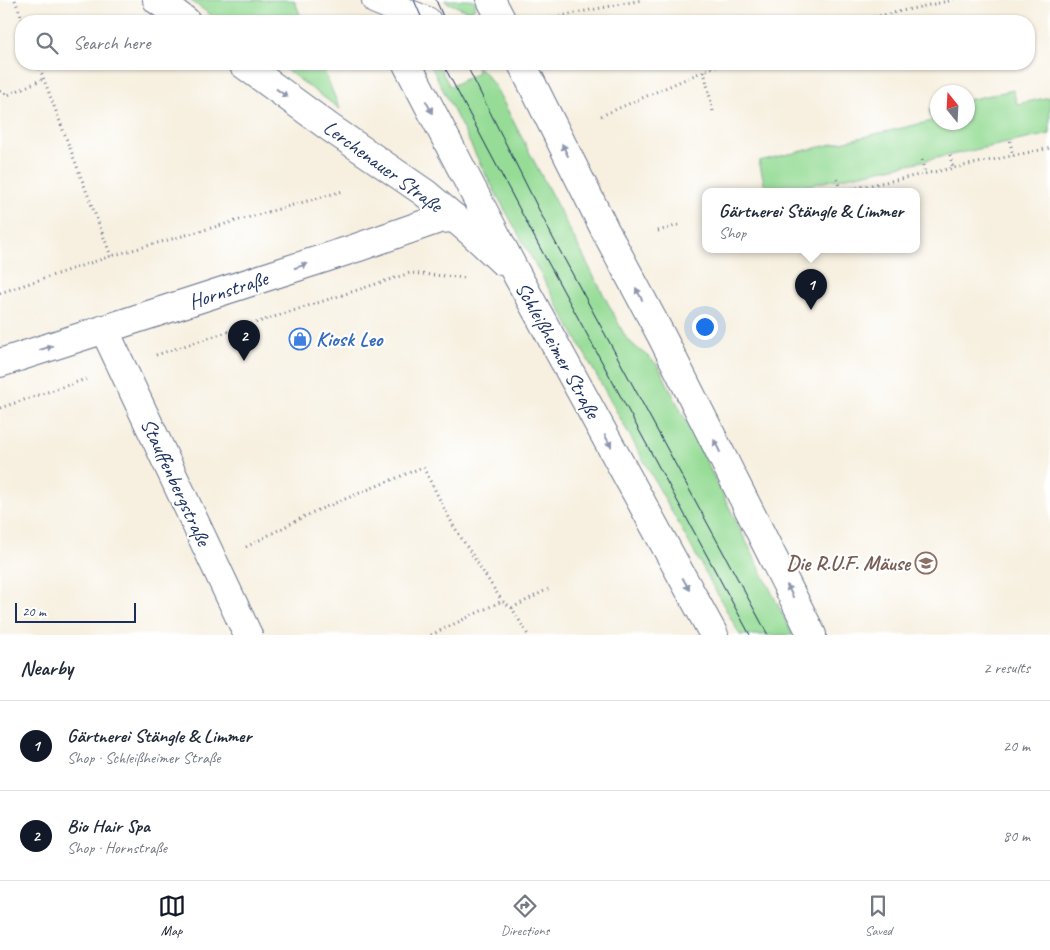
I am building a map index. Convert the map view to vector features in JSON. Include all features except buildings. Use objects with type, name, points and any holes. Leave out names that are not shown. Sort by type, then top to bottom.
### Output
[{"type":"main road","points":[[157,0],[178,15]]},
{"type":"main road","points":[[375,0],[383,15]]},
{"type":"main road","points":[[375,0],[412,15]]},
{"type":"main road","points":[[491,0],[499,15]]},
{"type":"main road","name":"Lerchenauer Straße","points":[[251,70],[329,127],[425,193],[518,275]]},
{"type":"main road","name":"Schleißheimer Straße","points":[[410,70],[518,275],[714,635]]},
{"type":"main road","points":[[525,70],[812,635]]},
{"type":"main road","name":"Hornstraße","points":[[0,364],[356,248],[439,219],[455,218]]},
{"type":"main road","name":"Stauffenbergstraße","points":[[104,329],[248,635]]},
{"type":"path","points":[[15,0],[21,15]]},
{"type":"path","points":[[565,15],[642,0]]},
{"type":"path","points":[[887,15],[953,0]]},
{"type":"path","points":[[40,70],[111,256]]},
{"type":"path","points":[[601,116],[704,71],[713,111]]},
{"type":"path","points":[[0,91],[8,95],[43,80]]},
{"type":"path","points":[[1010,141],[1014,156]]},
{"type":"path","points":[[856,188],[1050,148]]},
{"type":"path","points":[[950,154],[953,168]]},
{"type":"path","points":[[922,160],[925,174]]},
{"type":"path","points":[[837,178],[840,188]]},
{"type":"path","points":[[0,294],[111,256],[343,191]]},
{"type":"path","points":[[658,231],[679,225]]},
{"type":"path","points":[[0,408],[410,273],[470,278]]},
{"type":"path","points":[[214,564],[311,513],[423,467],[454,525],[502,601],[512,608],[528,635]]},
{"type":"path","points":[[512,608],[548,589]]},
{"type":"path","points":[[431,635],[502,601]]},
{"type":"green space","points":[[190,0],[294,0],[300,15],[211,15]]},
{"type":"green space","points":[[445,0],[474,0],[476,4],[470,12]]},
{"type":"green space","points":[[286,70],[324,70],[340,109]]},
{"type":"green space","points":[[433,70],[441,70],[449,85],[452,86],[478,72],[477,70],[482,70],[496,88],[625,336],[659,367],[793,635],[740,635],[488,179]]},
{"type":"green space","points":[[1013,90],[1017,104],[1050,97],[1050,134],[795,188],[765,188],[759,161],[930,121],[930,130],[975,130],[975,98]]},
{"type":"tram line","points":[[414,0],[420,15]]},
{"type":"tram line","points":[[436,0],[442,15]]},
{"type":"tram line","points":[[446,70],[538,244],[750,635]]},
{"type":"tram line","points":[[469,70],[553,238],[768,635]]},
{"type":"place","name":"Gärtnerei Stängle & Limmer","points":[[811,310]]},
{"type":"place","name":"Kiosk Leo","points":[[300,339]]},
{"type":"place","name":"Bio Hair Spa","points":[[244,361]]},
{"type":"place","name":"Die R.U.F. Mäuse","points":[[926,563]]}]
